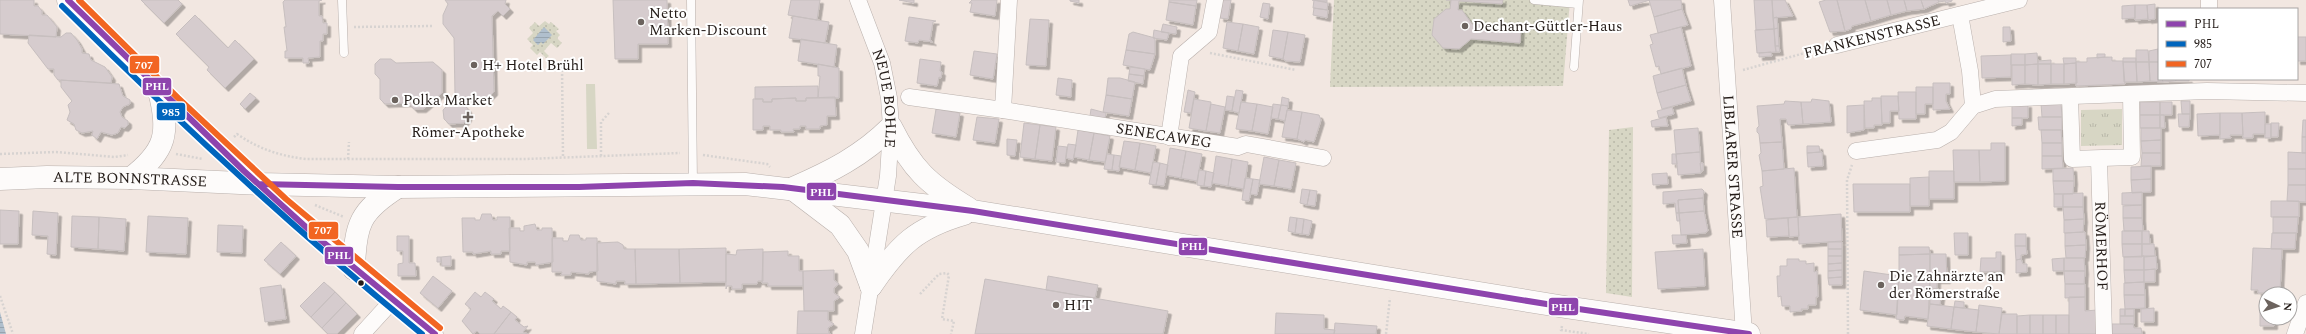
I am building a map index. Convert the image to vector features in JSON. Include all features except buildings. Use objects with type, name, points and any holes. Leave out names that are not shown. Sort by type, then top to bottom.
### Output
[{"type":"main road","points":[[68,0],[159,91],[259,184]]},
{"type":"main road","points":[[131,178],[149,164],[164,134],[165,115],[159,91]]},
{"type":"main road","points":[[787,188],[848,162],[874,144],[891,127],[905,156],[922,175],[950,197],[973,211]]},
{"type":"main road","name":"ALTE BONNSTRASSE","points":[[0,179],[47,177],[131,178],[259,184],[398,187],[572,187],[745,184],[973,211],[1392,280],[1746,334]]},
{"type":"main road","points":[[354,269],[354,242],[359,223],[376,201],[398,187]]},
{"type":"main road","points":[[787,188],[826,212],[840,225],[858,251],[871,286]]},
{"type":"main road","points":[[871,286],[891,256],[908,240],[938,221],[973,211]]},
{"type":"street","name":"NEUE BOHLE","points":[[858,0],[882,63],[889,98],[891,127],[889,165],[863,334]]},
{"type":"street","points":[[1003,110],[1009,0]]},
{"type":"street","points":[[1169,137],[1182,56],[1188,49],[1209,32],[1215,0]]},
{"type":"street","name":"LIBLARER STRASSE","points":[[1722,0],[1726,74],[1746,334]]},
{"type":"street","name":"FRANKENSTRASSE","points":[[1837,45],[2019,0]]},
{"type":"street","points":[[1960,15],[1970,71],[1973,106]]},
{"type":"street","points":[[1856,151],[1937,140],[1951,132],[1973,106],[1995,99],[2131,94],[2207,85],[2306,93]]},
{"type":"street","points":[[2070,97],[2072,159],[2099,159],[2132,157],[2131,94]]},
{"type":"street","name":"NEUE BOHLE","points":[[909,97],[1003,110]]},
{"type":"street","name":"SENECAWEG","points":[[1003,110],[1238,147],[1246,144],[1323,158]]},
{"type":"street","name":"RÖMERHOF","points":[[2099,159],[2104,334]]},
{"type":"street","points":[[259,184],[354,269],[435,334]]},
{"type":"street","points":[[362,334],[393,300]]},
{"type":"street","points":[[2296,334],[2306,303]]},
{"type":"lane","points":[[342,0],[344,53]]},
{"type":"lane","points":[[691,0],[693,184]]},
{"type":"lane","points":[[1534,0],[1579,2],[1574,67]]},
{"type":"path","points":[[343,28],[432,26]]},
{"type":"path","name":"FRANKENSTRASSE","points":[[1726,74],[1837,45]]},
{"type":"path","points":[[1188,49],[1296,70]]},
{"type":"path","points":[[562,66],[564,157]]},
{"type":"path","points":[[601,156],[602,122],[609,113]]},
{"type":"path","points":[[161,142],[168,145],[171,154],[213,160],[237,134],[264,150],[284,157],[306,159],[526,159],[693,153],[767,164],[787,188]]},
{"type":"path","points":[[348,158],[349,142]]},
{"type":"path","points":[[1848,334],[1847,180],[1856,151]]},
{"type":"path","points":[[0,154],[56,152],[115,157],[133,152]]},
{"type":"path","points":[[920,294],[939,274],[949,274],[942,319],[954,321],[951,334]]},
{"type":"path","points":[[1386,334],[1392,280]]},
{"type":"path","points":[[0,296],[13,334]]},
{"type":"green space","points":[[1334,0],[1570,0],[1563,86],[1330,87]]},
{"type":"green space","points":[[545,21],[549,24],[551,22],[559,29],[556,31],[560,35],[557,38],[562,43],[557,48],[551,43],[544,51],[549,56],[546,58],[540,52],[537,55],[530,48],[533,45],[527,39],[533,33],[529,28],[535,22],[539,26]]},
{"type":"green space","points":[[586,84],[595,84],[597,149],[587,149]]},
{"type":"green space","points":[[2122,109],[2122,145],[2081,146],[2081,110]]},
{"type":"green space","points":[[1633,127],[1632,297],[1606,293],[1609,130]]},
{"type":"water","points":[[544,27],[552,35],[543,44],[541,42],[538,45],[533,40]]},
{"type":"water","points":[[0,312],[6,334],[0,334]]},
{"type":"transit line","name":"PHL","points":[[68,0],[244,171],[317,237],[435,334]]},
{"type":"transit line","name":"707","points":[[79,0],[178,98],[286,199],[440,328]]},
{"type":"transit line","name":"985","points":[[62,6],[193,133],[283,215],[422,334]]},
{"type":"transit line","name":"PHL","points":[[259,184],[398,187],[579,187],[693,183],[783,187],[973,211],[1565,307],[1749,334]]},
{"type":"place","name":"Netto Marken-Discount","points":[[641,22]]},
{"type":"place","name":"Dechant-Güttler-Haus","points":[[1465,26]]},
{"type":"place","name":"H+ Hotel Brühl","points":[[474,65]]},
{"type":"place","name":"Polka Market","points":[[395,100]]},
{"type":"place","name":"Römer-Apotheke","points":[[468,117]]},
{"type":"place","name":"Die Zahnärzte an der Römerstraße","points":[[1881,285]]},
{"type":"place","name":"HIT","points":[[1056,305]]}]
